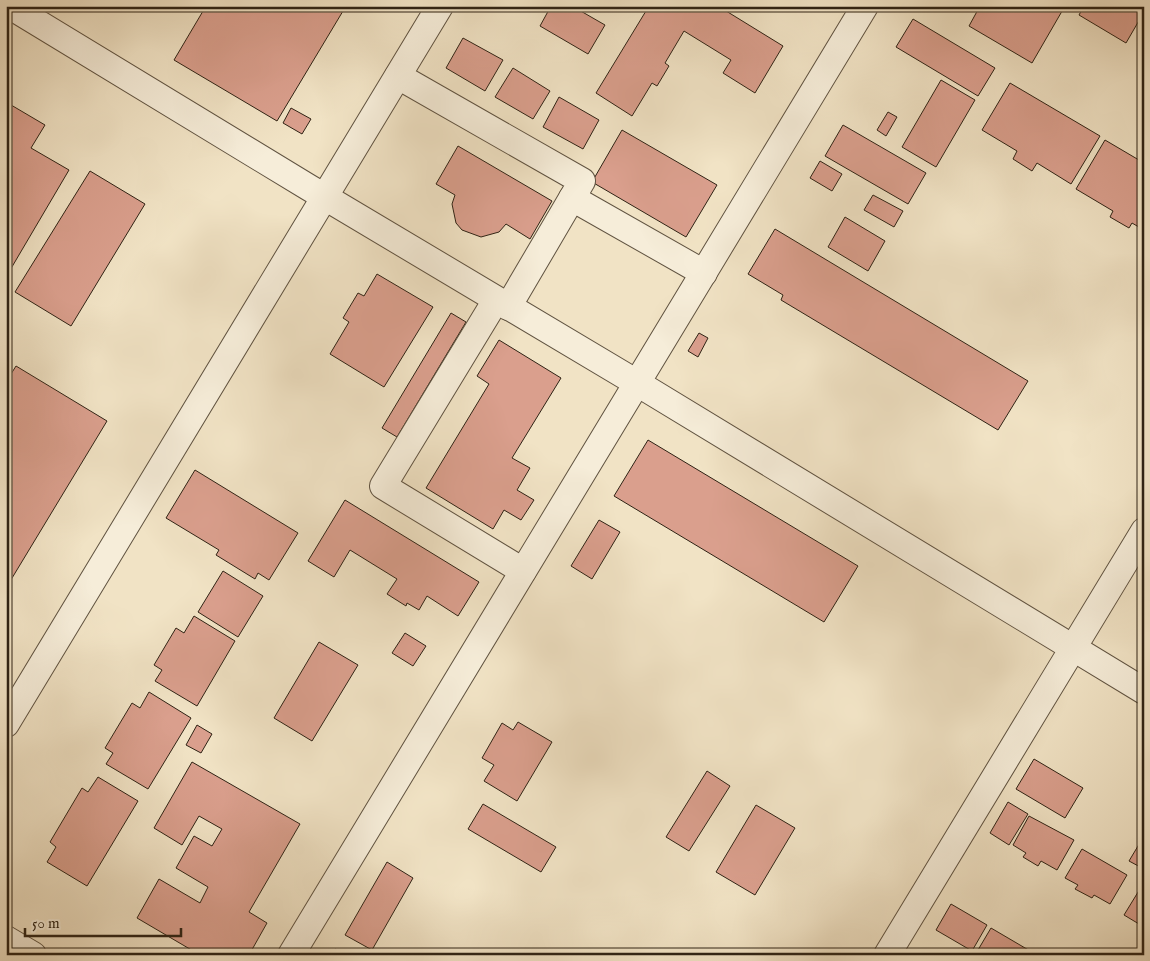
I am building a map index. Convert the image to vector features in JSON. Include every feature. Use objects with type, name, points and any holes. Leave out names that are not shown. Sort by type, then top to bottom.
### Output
[{"type":"street","points":[[10,6],[1144,691]]},
{"type":"street","points":[[6,724],[440,6]]},
{"type":"street","points":[[291,955],[865,6]]},
{"type":"street","points":[[398,76],[582,181],[383,486],[523,571]]},
{"type":"street","points":[[572,198],[704,273]]},
{"type":"street","points":[[887,955],[1144,531]]},
{"type":"street","points":[[6,939],[33,955]]},
{"type":"building","points":[[206,6],[346,6],[277,121],[174,60]]},
{"type":"building","points":[[551,6],[572,6],[605,25],[588,54],[540,26]]},
{"type":"building","points":[[649,6],[718,6],[783,46],[755,93],[723,73],[731,60],[684,31],[665,63],[669,66],[657,86],[652,83],[632,116],[596,93]]},
{"type":"building","points":[[980,6],[1065,6],[1032,63],[969,26]]},
{"type":"building","points":[[1084,6],[1144,6],[1144,12],[1126,43],[1079,15]]},
{"type":"building","points":[[913,19],[995,68],[978,96],[896,47]]},
{"type":"building","points":[[463,38],[503,60],[485,91],[446,68]]},
{"type":"building","points":[[513,68],[550,91],[533,119],[495,97]]},
{"type":"building","points":[[941,80],[975,100],[936,167],[902,147]]},
{"type":"building","points":[[1010,83],[1100,136],[1071,184],[1037,163],[1032,171],[1013,159],[1017,151],[982,130]]},
{"type":"building","points":[[559,97],[599,120],[583,149],[543,127]]},
{"type":"building","points":[[6,102],[45,125],[31,148],[69,170],[6,277]]},
{"type":"building","points":[[291,108],[311,119],[302,134],[283,123]]},
{"type":"building","points":[[888,112],[897,117],[886,136],[877,130]]},
{"type":"building","points":[[843,125],[926,173],[908,204],[825,156]]},
{"type":"building","points":[[622,130],[717,185],[686,237],[592,182]]},
{"type":"building","points":[[1105,140],[1144,163],[1144,230],[1132,223],[1129,228],[1110,217],[1113,211],[1076,189]]},
{"type":"building","points":[[458,146],[552,201],[530,239],[506,224],[499,232],[481,237],[462,230],[456,223],[452,204],[455,195],[436,184]]},
{"type":"building","points":[[820,161],[842,174],[832,191],[810,178]]},
{"type":"building","points":[[90,171],[145,204],[71,326],[15,292]]},
{"type":"building","points":[[873,195],[903,211],[894,227],[864,210]]},
{"type":"building","points":[[845,217],[885,241],[868,271],[828,247]]},
{"type":"building","points":[[775,229],[1028,381],[998,430],[781,300],[783,295],[748,274]]},
{"type":"building","points":[[377,274],[433,307],[384,387],[330,354],[349,322],[343,318],[358,293],[364,296]]},
{"type":"building","points":[[451,313],[466,322],[397,437],[382,428]]},
{"type":"building","points":[[699,333],[708,338],[698,357],[688,351]]},
{"type":"building","points":[[499,340],[561,378],[512,458],[530,468],[517,490],[534,500],[521,520],[504,510],[493,529],[426,488],[489,384],[477,376]]},
{"type":"building","points":[[16,366],[107,421],[6,588],[6,382]]},
{"type":"building","points":[[648,440],[858,566],[824,622],[614,496]]},
{"type":"building","points":[[195,470],[298,533],[269,580],[258,573],[255,579],[216,555],[219,550],[166,518]]},
{"type":"building","points":[[345,500],[479,582],[458,616],[427,596],[419,610],[407,603],[406,606],[387,594],[397,579],[350,550],[334,577],[308,561]]},
{"type":"building","points":[[599,520],[620,532],[592,579],[571,566]]},
{"type":"building","points":[[223,571],[263,596],[238,637],[198,612]]},
{"type":"building","points":[[194,616],[235,641],[197,706],[155,681],[162,670],[154,665],[176,628],[184,633]]},
{"type":"building","points":[[405,633],[426,646],[413,666],[392,653]]},
{"type":"building","points":[[319,642],[358,665],[312,741],[274,718]]},
{"type":"building","points":[[149,692],[191,718],[148,789],[106,764],[113,753],[105,748],[132,703],[140,708]]},
{"type":"building","points":[[518,722],[552,742],[517,801],[484,781],[494,765],[482,758],[502,723],[513,730]]},
{"type":"building","points":[[197,725],[212,734],[201,753],[186,745]]},
{"type":"building","points":[[1034,759],[1083,788],[1065,818],[1016,789]]},
{"type":"building","points":[[192,762],[300,824],[249,912],[267,923],[249,955],[200,955],[137,918],[159,879],[200,903],[208,887],[176,868],[194,836],[212,846],[222,829],[199,816],[182,845],[154,828]]},
{"type":"building","points":[[707,771],[730,786],[689,851],[666,837]]},
{"type":"building","points":[[98,777],[138,801],[87,886],[47,862],[56,847],[50,842],[82,788],[88,792]]},
{"type":"building","points":[[1008,802],[1028,814],[1009,845],[990,833]]},
{"type":"building","points":[[483,804],[556,847],[541,872],[468,829]]},
{"type":"building","points":[[756,805],[795,828],[755,895],[716,872]]},
{"type":"building","points":[[1029,816],[1074,840],[1057,870],[1041,861],[1038,866],[1023,857],[1026,853],[1013,845]]},
{"type":"building","points":[[1144,836],[1144,869],[1129,861]]},
{"type":"building","points":[[1082,849],[1127,875],[1110,904],[1094,895],[1092,898],[1075,889],[1078,885],[1065,878]]},
{"type":"building","points":[[387,862],[413,878],[372,950],[345,935]]},
{"type":"building","points":[[1144,884],[1144,927],[1124,915]]},
{"type":"building","points":[[951,904],[987,925],[972,951],[936,930]]},
{"type":"building","points":[[991,928],[1037,955],[975,955]]},
{"type":"building","points":[[335,949],[345,955],[332,955]]}]
